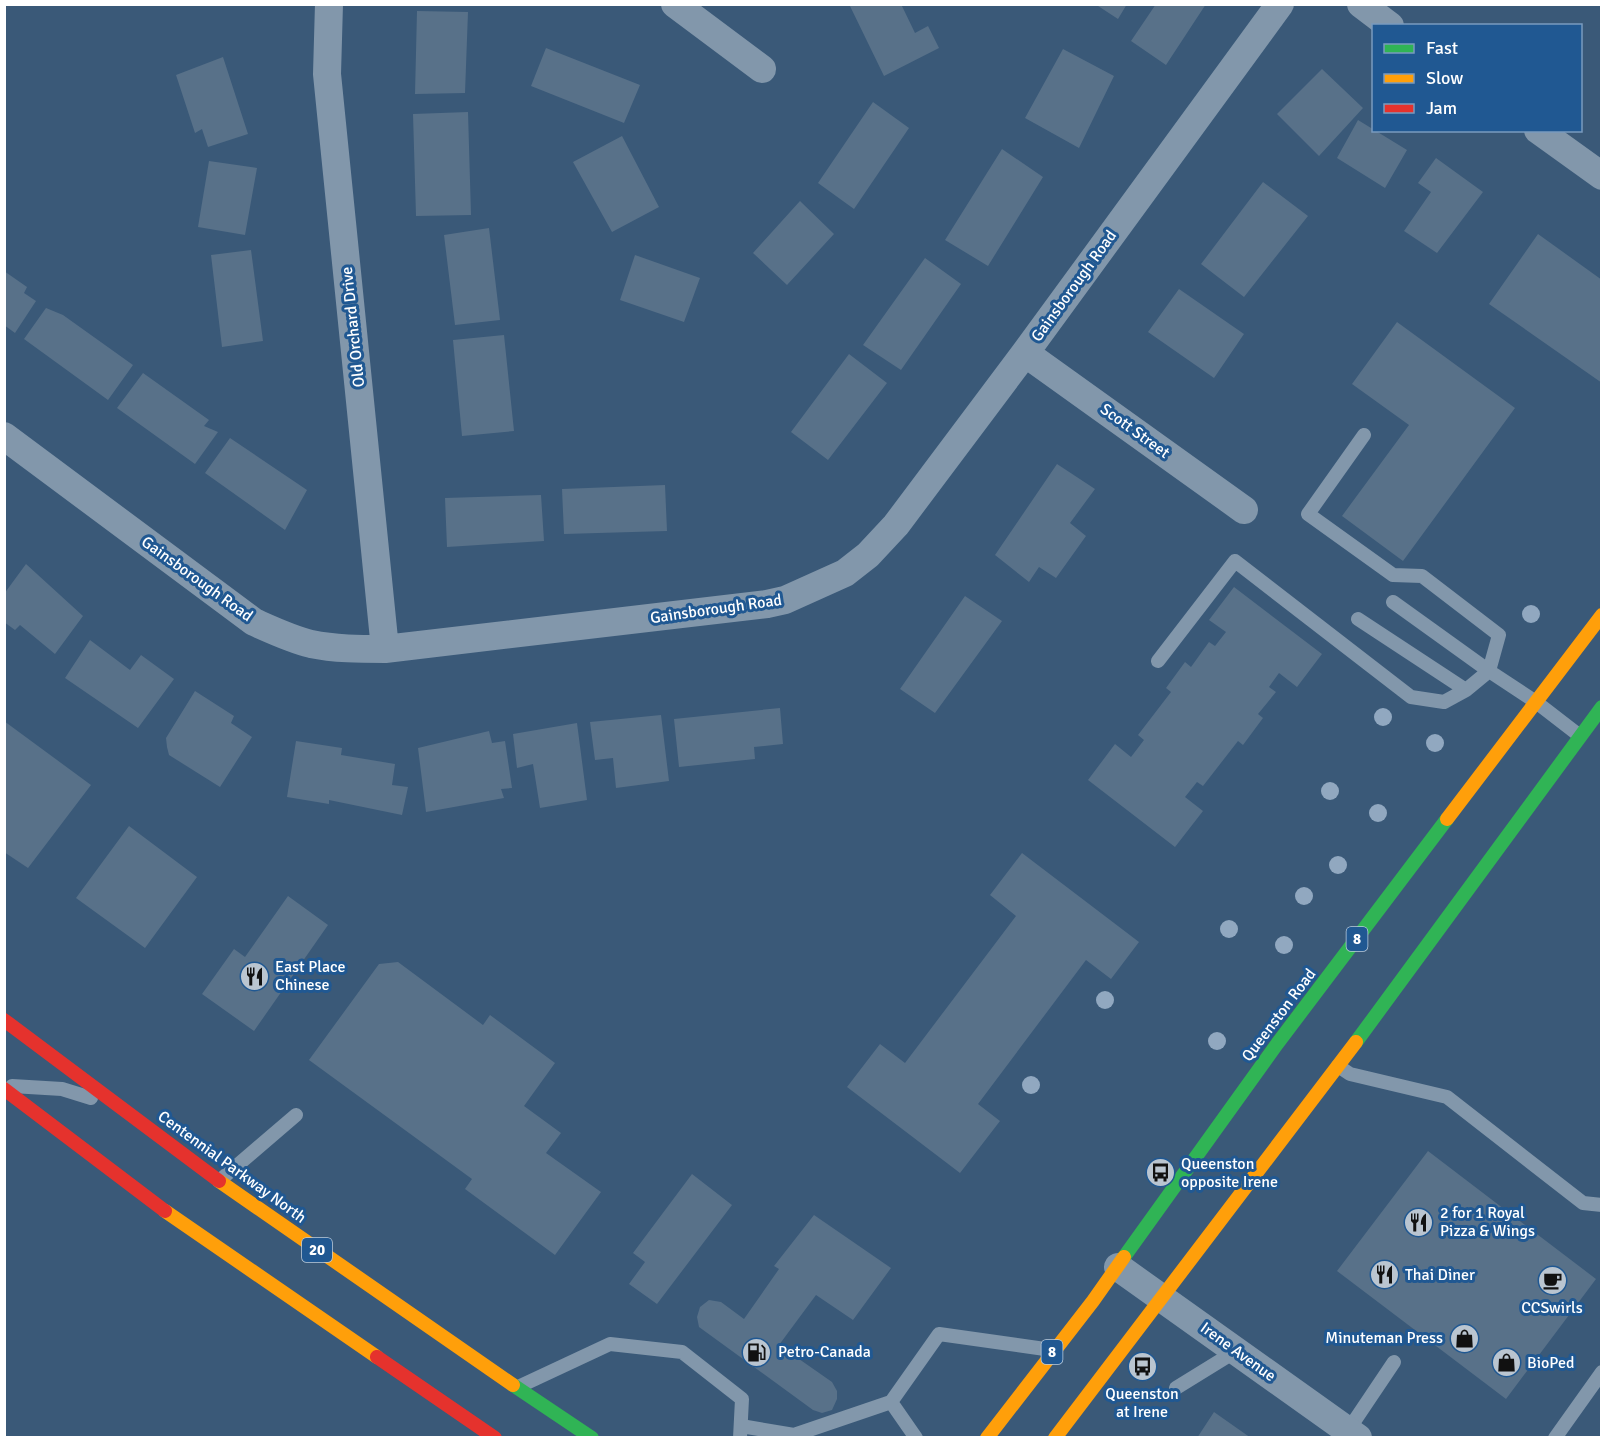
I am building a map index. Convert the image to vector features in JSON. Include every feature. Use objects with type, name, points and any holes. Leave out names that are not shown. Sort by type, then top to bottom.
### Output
[{"type":"main road","name":"Queenston Road","points":[[987,1437],[1118,1267],[1277,1044],[1602,615]]},
{"type":"main road","points":[[1057,1437],[1338,1066],[1602,707]]},
{"type":"main road","name":"Centennial Parkway North","points":[[4,1020],[219,1181],[436,1333],[592,1437]]},
{"type":"main road","points":[[4,1088],[185,1226],[495,1437]]},
{"type":"street","name":"Old Orchard Drive","points":[[329,4],[327,74],[385,649]]},
{"type":"street","points":[[675,4],[762,69]]},
{"type":"street","name":"Gainsborough Road","points":[[7,443],[254,622],[284,636],[311,644],[346,649],[385,649],[785,600],[845,573],[868,555],[896,525],[1280,4]]},
{"type":"street","points":[[1361,4],[1387,24]]},
{"type":"street","points":[[1541,132],[1602,176]]},
{"type":"street","name":"Scott Street","points":[[1025,353],[1244,510]]},
{"type":"street","name":"Irene Avenue","points":[[1118,1267],[1350,1435]]},
{"type":"lane","points":[[1158,661],[1235,561],[1411,697],[1444,702],[1466,690],[1489,671],[1500,635],[1422,576],[1393,575],[1308,514],[1364,435]]},
{"type":"lane","points":[[1393,602],[1536,702],[1580,736]]},
{"type":"lane","points":[[1358,619],[1466,690]]},
{"type":"lane","points":[[1338,1066],[1350,1074],[1447,1097],[1583,1203],[1602,1205]]},
{"type":"lane","points":[[4,1088],[62,1089],[122,1107]]},
{"type":"lane","points":[[219,1181],[296,1115]]},
{"type":"lane","points":[[517,1387],[610,1344],[682,1352],[742,1399],[741,1432],[794,1435],[891,1402],[939,1334],[1054,1350]]},
{"type":"lane","points":[[1176,1388],[1236,1351]]},
{"type":"lane","points":[[1350,1435],[1394,1362]]},
{"type":"lane","points":[[1555,1437],[1602,1372]]},
{"type":"lane","points":[[891,1402],[916,1437]]},
{"type":"building","points":[[849,4],[901,4],[915,33],[928,26],[939,48],[884,76]]},
{"type":"building","points":[[1095,4],[1127,4],[1118,19]]},
{"type":"building","points":[[1156,4],[1206,4],[1166,65],[1131,41]]},
{"type":"building","points":[[417,11],[468,12],[465,93],[415,94]]},
{"type":"building","points":[[546,48],[640,85],[624,123],[531,86]]},
{"type":"building","points":[[1063,49],[1114,76],[1079,148],[1025,118]]},
{"type":"building","points":[[223,57],[248,134],[208,147],[202,129],[195,133],[176,75]]},
{"type":"building","points":[[1322,69],[1363,108],[1319,156],[1277,114]]},
{"type":"building","points":[[873,102],[909,128],[854,209],[818,183]]},
{"type":"building","points":[[468,112],[471,215],[416,216],[413,114]]},
{"type":"building","points":[[1358,120],[1372,129],[1372,132],[1378,132],[1407,150],[1385,188],[1337,158]]},
{"type":"building","points":[[622,136],[659,207],[612,232],[573,162]]},
{"type":"building","points":[[1002,149],[1043,177],[988,266],[945,240]]},
{"type":"building","points":[[1436,158],[1483,192],[1437,253],[1404,231],[1431,192],[1418,183]]},
{"type":"building","points":[[209,161],[257,168],[245,235],[198,227]]},
{"type":"building","points":[[1263,182],[1308,216],[1244,297],[1201,264]]},
{"type":"building","points":[[800,201],[834,234],[787,285],[753,253]]},
{"type":"building","points":[[489,228],[500,320],[455,325],[444,235]]},
{"type":"building","points":[[1538,234],[1602,280],[1602,383],[1489,304]]},
{"type":"building","points":[[251,250],[263,341],[222,347],[211,255]]},
{"type":"building","points":[[635,255],[700,278],[684,322],[620,300]]},
{"type":"building","points":[[925,258],[961,284],[901,370],[863,345]]},
{"type":"building","points":[[4,271],[27,287],[24,293],[36,301],[15,333],[4,325]]},
{"type":"building","points":[[1179,289],[1244,334],[1214,378],[1148,332]]},
{"type":"building","points":[[46,308],[63,315],[133,365],[108,400],[24,339]]},
{"type":"building","points":[[1397,322],[1515,408],[1403,561],[1342,516],[1409,425],[1352,384]]},
{"type":"building","points":[[504,335],[514,431],[462,436],[453,340]]},
{"type":"building","points":[[849,354],[887,383],[828,460],[791,432]]},
{"type":"building","points":[[143,373],[209,420],[204,426],[218,432],[195,464],[117,408]]},
{"type":"building","points":[[230,438],[307,490],[285,530],[205,473]]},
{"type":"building","points":[[1057,464],[1095,489],[1070,523],[1086,536],[1056,578],[1039,567],[1029,582],[995,555]]},
{"type":"building","points":[[665,485],[667,531],[564,534],[562,489]]},
{"type":"building","points":[[541,495],[544,541],[447,547],[445,498]]},
{"type":"building","points":[[26,564],[83,616],[55,654],[20,625],[15,630],[4,622],[4,594]]},
{"type":"building","points":[[1234,587],[1322,654],[1297,687],[1279,673],[1269,687],[1276,692],[1258,714],[1263,718],[1243,745],[1238,741],[1203,786],[1197,782],[1185,797],[1203,811],[1175,847],[1088,780],[1115,744],[1131,757],[1144,740],[1138,735],[1171,692],[1166,688],[1185,662],[1191,667],[1209,642],[1215,646],[1226,632],[1209,620]]},
{"type":"building","points":[[965,596],[1002,621],[935,713],[900,689]]},
{"type":"building","points":[[90,640],[130,670],[141,655],[174,679],[138,728],[65,678]]},
{"type":"building","points":[[195,691],[234,716],[231,723],[252,737],[220,787],[169,755],[166,738]]},
{"type":"building","points":[[780,708],[783,744],[754,747],[755,759],[679,767],[674,719]]},
{"type":"building","points":[[661,715],[669,781],[616,788],[613,758],[595,760],[590,722]]},
{"type":"building","points":[[4,721],[91,785],[28,868],[4,852]]},
{"type":"building","points":[[577,723],[587,800],[540,808],[533,764],[517,768],[513,734]]},
{"type":"building","points":[[489,731],[492,743],[505,741],[512,788],[501,789],[504,798],[426,812],[418,748]]},
{"type":"building","points":[[296,741],[342,748],[341,755],[395,764],[392,785],[408,787],[402,815],[329,800],[329,804],[287,797]]},
{"type":"building","points":[[129,826],[197,877],[145,948],[76,898]]},
{"type":"building","points":[[1022,853],[1139,942],[1111,979],[1086,960],[978,1104],[1000,1121],[960,1173],[847,1087],[880,1044],[905,1063],[1016,916],[990,895]]},
{"type":"building","name":"East Place Chinese","points":[[288,896],[328,925],[254,1031],[202,994],[234,949],[245,957]]},
{"type":"building","points":[[398,962],[483,1025],[490,1015],[555,1063],[524,1106],[561,1133],[546,1153],[601,1192],[555,1255],[465,1189],[472,1179],[309,1060],[379,964]]},
{"type":"building","points":[[1428,1151],[1596,1279],[1506,1399],[1337,1271]]},
{"type":"building","points":[[692,1174],[732,1205],[657,1304],[629,1284],[645,1262],[633,1253]]},
{"type":"building","points":[[814,1215],[891,1268],[853,1320],[816,1295],[779,1345],[832,1382],[837,1391],[837,1399],[832,1410],[822,1413],[813,1410],[699,1327],[697,1317],[700,1307],[709,1300],[721,1302],[744,1319],[779,1269],[774,1266]]},
{"type":"building","points":[[1214,1412],[1251,1438],[1197,1438]]},
{"type":"traffic: fast","points":[[1356,1042],[1602,707]]},
{"type":"traffic: fast","points":[[1124,1257],[1277,1044],[1447,819]]},
{"type":"traffic: fast","points":[[513,1385],[592,1438]]},
{"type":"traffic: slow","points":[[1447,819],[1602,615]]},
{"type":"traffic: slow","points":[[1055,1438],[1356,1042]]},
{"type":"traffic: slow","points":[[219,1181],[513,1385]]},
{"type":"traffic: slow","points":[[165,1211],[377,1357]]},
{"type":"traffic: slow","points":[[987,1438],[1093,1301],[1124,1257]]},
{"type":"traffic: jam","points":[[4,1020],[219,1181]]},
{"type":"traffic: jam","points":[[4,1089],[165,1211]]},
{"type":"traffic: jam","points":[[377,1357],[495,1438]]},
{"type":"place","name":"East Place Chinese","points":[[254,976]]},
{"type":"place","name":"Queenston opposite Irene","points":[[1160,1173]]},
{"type":"place","name":"2 for 1 Royal Pizza & Wings","points":[[1419,1222]]},
{"type":"place","name":"Thai Diner","points":[[1384,1275]]},
{"type":"place","name":"CCSwirls","points":[[1552,1280]]},
{"type":"place","name":"Minuteman Press","points":[[1464,1338]]},
{"type":"place","name":"Petro-Canada","points":[[757,1352]]},
{"type":"place","name":"BioPed","points":[[1506,1363]]},
{"type":"place","name":"Queenston at Irene","points":[[1142,1366]]}]
